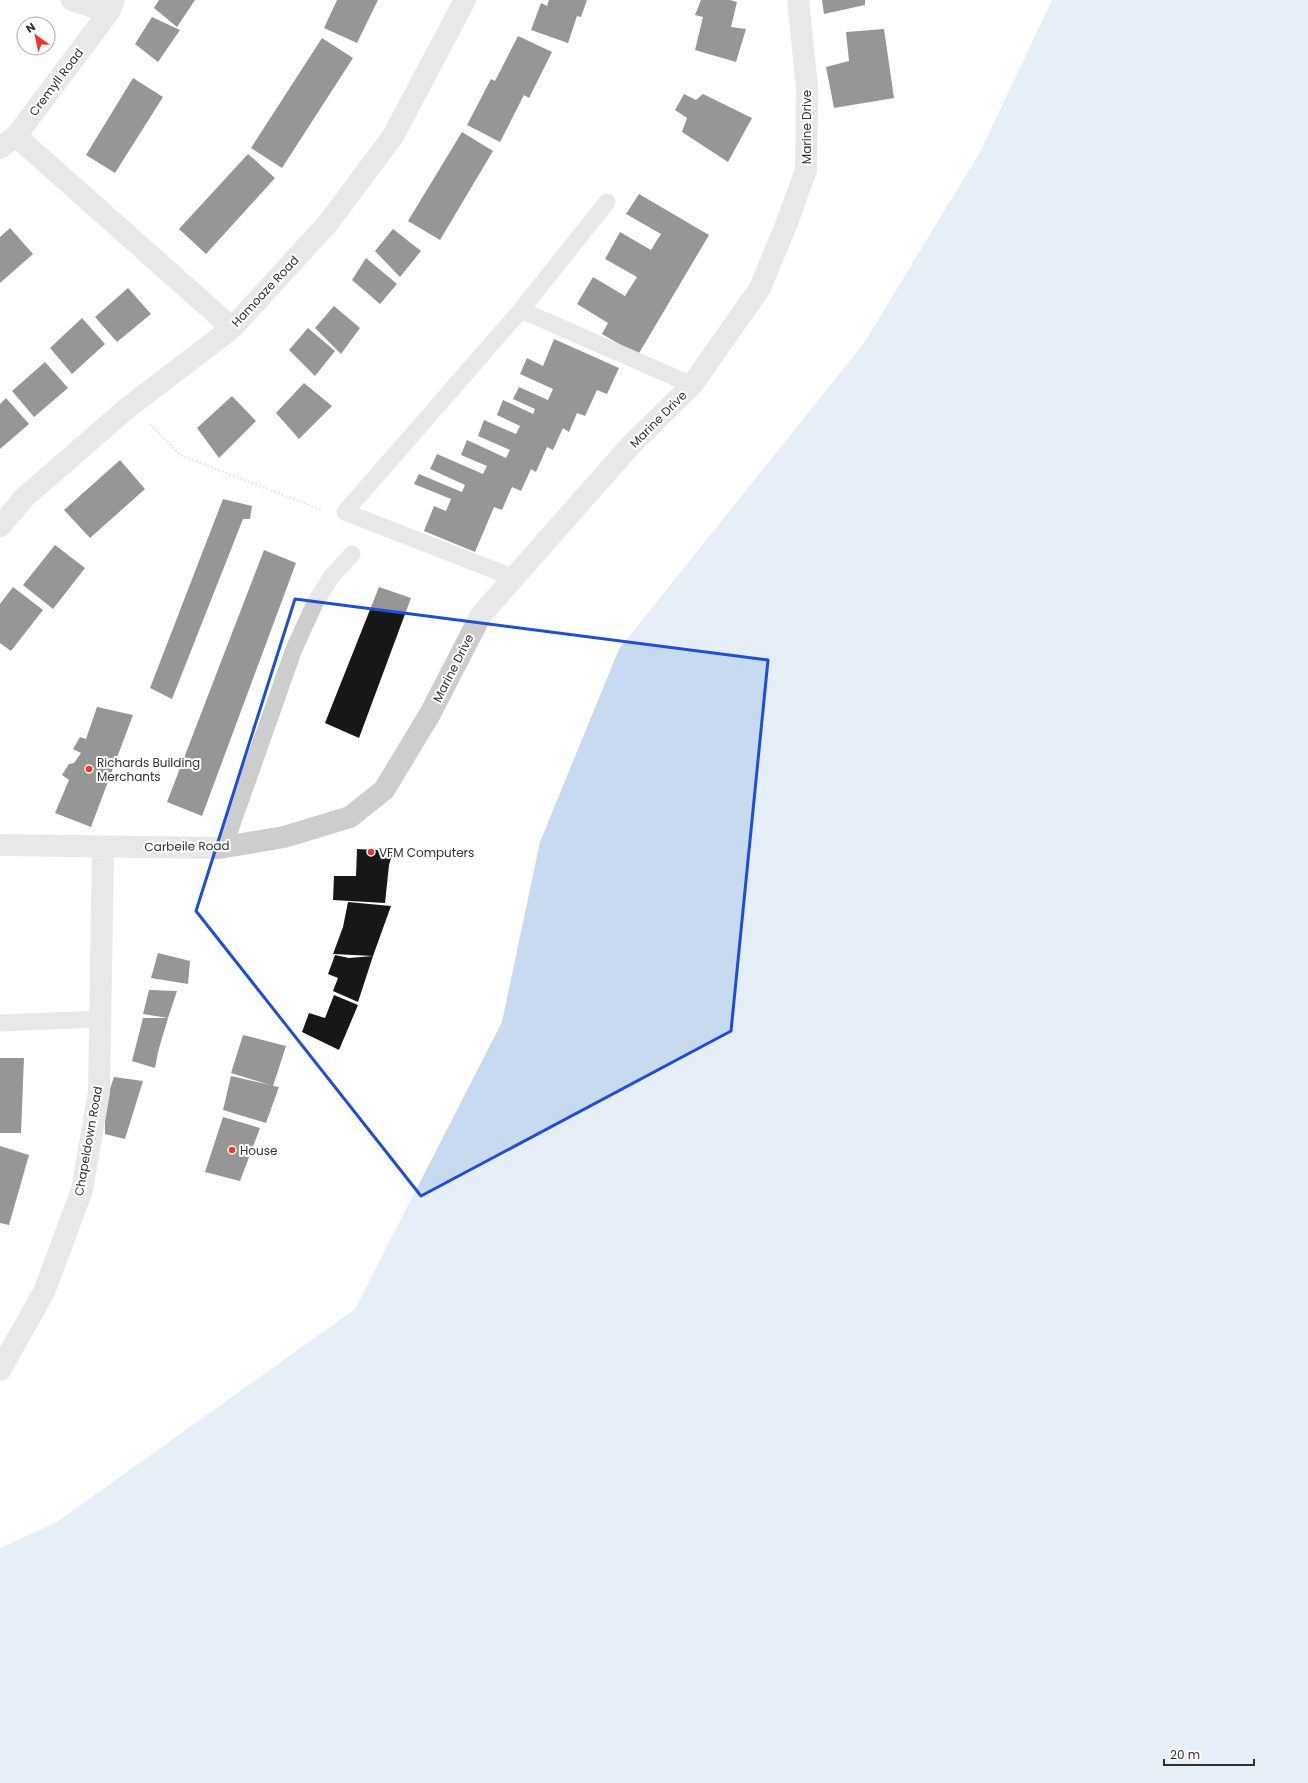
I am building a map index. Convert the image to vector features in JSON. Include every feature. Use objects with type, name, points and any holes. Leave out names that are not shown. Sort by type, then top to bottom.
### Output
[{"type":"street","name":"Cremyll Road","points":[[8,142],[111,6],[72,0]]},
{"type":"street","name":"Hamoaze Road","points":[[0,526],[25,497],[132,405],[232,328],[329,222],[393,136],[465,0]]},
{"type":"street","name":"Marine Drive","points":[[384,790],[430,714],[481,615],[512,577],[630,446],[692,385],[760,288],[788,220],[806,170],[807,87],[798,0]]},
{"type":"street","points":[[8,142],[232,328]]},
{"type":"street","name":"Carbeile Road","points":[[0,845],[224,847],[284,837],[350,817],[384,790]]},
{"type":"street","name":"Chapeldown Road","points":[[0,1370],[44,1292],[82,1190],[99,1092],[103,847]]},
{"type":"lane","points":[[512,577],[345,512],[521,310],[607,202]]},
{"type":"lane","points":[[521,310],[692,385]]},
{"type":"lane","points":[[224,847],[294,649],[316,601],[332,576],[352,554]]},
{"type":"lane","points":[[0,1023],[100,1018]]},
{"type":"path","points":[[132,405],[180,455],[329,512],[345,512]]},
{"type":"highlighted area","points":[[295,599],[768,660],[731,1031],[421,1196],[196,911]]},
{"type":"water","points":[[1052,0],[1308,0],[1308,1783],[0,1783],[0,1548],[57,1522],[355,1309],[502,1022],[540,842],[619,649],[864,343],[980,152]]},
{"type":"building","points":[[159,0],[195,0],[177,27],[154,8]]},
{"type":"building","points":[[337,0],[378,0],[357,43],[324,28]]},
{"type":"building","points":[[549,0],[587,0],[581,17],[577,16],[568,43],[531,30],[541,3],[547,6]]},
{"type":"building","points":[[701,0],[730,0],[737,2],[731,27],[746,29],[736,62],[695,50],[703,17],[695,15]]},
{"type":"building","points":[[822,0],[865,0],[865,5],[824,14]]},
{"type":"building","points":[[152,17],[180,30],[158,62],[135,44]]},
{"type":"building","points":[[884,29],[894,98],[834,108],[826,67],[849,61],[846,32]]},
{"type":"building","points":[[518,36],[552,52],[529,98],[524,95],[500,142],[467,125],[491,79],[495,81]]},
{"type":"building","points":[[322,38],[353,58],[282,168],[251,148]]},
{"type":"building","points":[[133,78],[163,97],[115,173],[86,155]]},
{"type":"building","points":[[684,94],[696,100],[703,94],[752,118],[728,162],[682,132],[687,118],[675,110]]},
{"type":"building","points":[[462,132],[493,151],[440,240],[408,221]]},
{"type":"building","points":[[248,154],[275,178],[206,254],[179,229]]},
{"type":"building","points":[[639,194],[709,235],[638,355],[602,334],[608,323],[577,304],[593,277],[625,296],[637,277],[605,259],[620,232],[651,250],[661,234],[626,214]]},
{"type":"building","points":[[10,228],[33,254],[0,283],[0,237]]},
{"type":"building","points":[[393,229],[421,251],[400,277],[375,251]]},
{"type":"building","points":[[366,258],[397,284],[380,304],[352,280]]},
{"type":"building","points":[[128,288],[151,314],[117,342],[95,317]]},
{"type":"building","points":[[334,306],[360,328],[341,354],[315,328]]},
{"type":"building","points":[[82,318],[105,344],[72,374],[50,348]]},
{"type":"building","points":[[308,328],[335,351],[315,376],[289,350]]},
{"type":"building","points":[[554,339],[619,368],[607,394],[597,390],[585,416],[577,413],[569,432],[563,428],[553,450],[547,447],[536,472],[531,469],[521,491],[512,487],[502,510],[494,507],[475,552],[424,531],[434,506],[446,511],[451,499],[414,484],[419,474],[462,492],[465,485],[430,469],[437,454],[483,474],[487,466],[461,455],[467,440],[506,458],[510,450],[478,436],[484,420],[516,434],[520,426],[497,415],[503,400],[533,414],[535,409],[513,399],[519,387],[548,400],[553,389],[520,374],[527,358],[543,366]]},
{"type":"building","points":[[45,362],[68,388],[34,417],[12,391]]},
{"type":"building","points":[[304,383],[332,406],[299,439],[276,413]]},
{"type":"building","points":[[232,396],[256,421],[219,458],[197,428]]},
{"type":"building","points":[[6,398],[29,424],[0,449],[0,404]]},
{"type":"building","points":[[120,460],[145,489],[90,538],[64,510]]},
{"type":"building","points":[[223,499],[252,506],[250,519],[243,519],[172,699],[150,688]]},
{"type":"building","points":[[55,545],[85,568],[53,609],[23,585]]},
{"type":"building","points":[[264,550],[296,563],[202,816],[167,802]]},
{"type":"building","points":[[13,587],[43,610],[11,651],[0,643],[0,604]]},
{"type":"building","points":[[379,587],[411,598],[359,738],[325,723]]},
{"type":"building","name":"Richards Building Merchants","points":[[97,707],[133,715],[91,827],[55,813],[69,780],[62,775],[69,764],[74,763],[81,753],[73,749],[80,737],[86,739]]},
{"type":"building","points":[[357,849],[393,851],[389,865],[385,903],[333,900],[334,876],[356,876]]},
{"type":"building","points":[[348,902],[391,906],[373,956],[333,954],[343,927]]},
{"type":"building","points":[[158,953],[190,961],[188,984],[151,978]]},
{"type":"building","points":[[335,955],[349,958],[373,956],[358,1002],[333,991],[338,978],[328,974]]},
{"type":"building","points":[[149,990],[177,991],[168,1018],[143,1014]]},
{"type":"building","points":[[334,995],[358,1005],[339,1050],[302,1032],[309,1013],[325,1018]]},
{"type":"building","points":[[143,1018],[168,1018],[155,1068],[132,1061]]},
{"type":"building","points":[[243,1035],[286,1046],[273,1086],[279,1087],[266,1123],[223,1110],[231,1076],[270,1085],[231,1073]]},
{"type":"building","points":[[0,1058],[24,1058],[21,1133],[0,1133]]},
{"type":"building","points":[[114,1077],[143,1081],[125,1139],[105,1134],[105,1104]]},
{"type":"building","name":"House","points":[[223,1117],[260,1128],[240,1181],[205,1172]]},
{"type":"building","points":[[0,1146],[29,1155],[9,1225],[0,1223]]},
{"type":"place","name":"Richards Building Merchants","points":[[89,769]]},
{"type":"place","name":"VFM Computers","points":[[371,852]]},
{"type":"place","name":"House","points":[[232,1150]]}]
